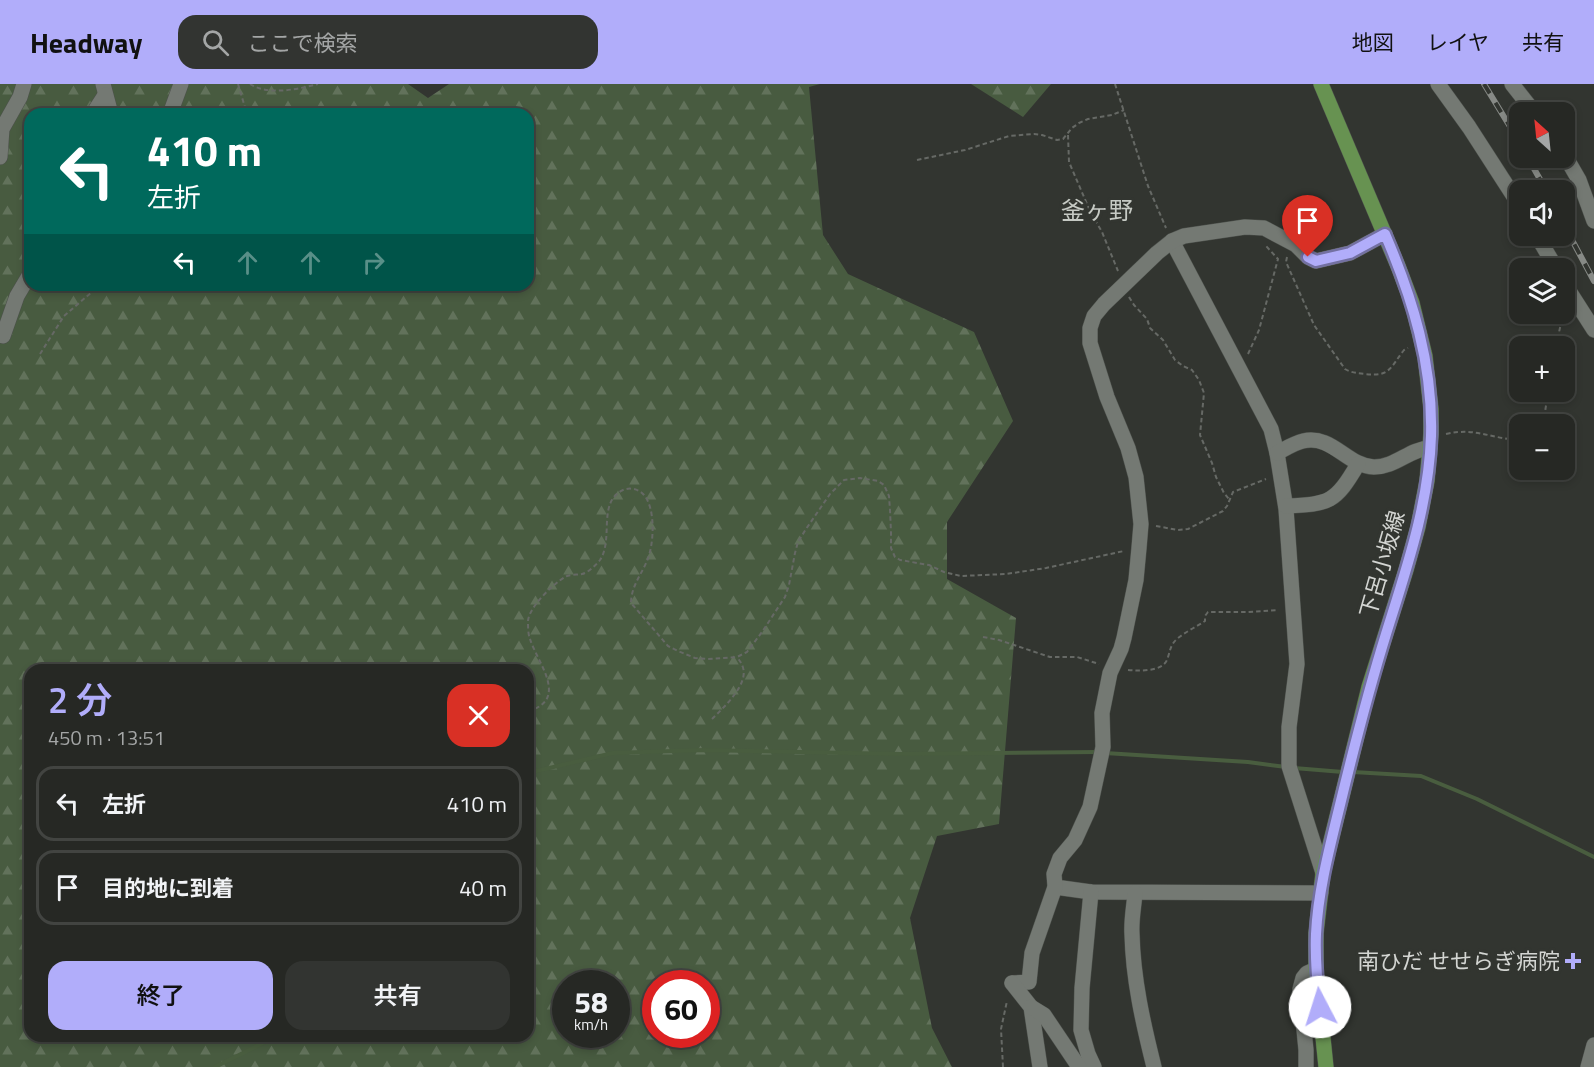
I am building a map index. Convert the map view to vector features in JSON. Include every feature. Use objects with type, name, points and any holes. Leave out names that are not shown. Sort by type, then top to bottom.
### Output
[{"type":"main road","name":"下呂小坂線","points":[[1321,84],[1412,303],[1428,379],[1431,441],[1427,481],[1418,527],[1369,687],[1323,873],[1316,933],[1316,969],[1326,1067]]},
{"type":"street","points":[[0,157],[2,129],[20,97],[24,84]]},
{"type":"street","points":[[172,108],[181,84]]},
{"type":"street","points":[[1438,84],[1509,189]]},
{"type":"street","points":[[1512,84],[1526,102]]},
{"type":"street","points":[[96,108],[104,90]]},
{"type":"street","points":[[104,90],[109,108]]},
{"type":"street","points":[[1572,168],[1594,220]]},
{"type":"street","points":[[1012,983],[1029,982],[1032,953],[1055,887],[1054,874],[1060,858],[1075,840],[1090,807],[1102,753],[1102,713],[1113,668],[1124,638],[1136,580],[1141,524],[1136,477],[1128,448],[1107,397],[1090,343],[1090,328],[1094,316],[1157,253],[1172,241],[1184,236],[1250,227],[1264,228],[1296,245],[1308,257],[1316,261],[1350,253],[1385,234]]},
{"type":"street","points":[[1172,241],[1271,429],[1277,453],[1286,506],[1297,664],[1288,727],[1289,766],[1323,873]]},
{"type":"street","points":[[3,336],[17,296],[24,284]]},
{"type":"street","points":[[1575,300],[1594,330]]},
{"type":"street","points":[[1277,453],[1302,441],[1320,441],[1340,451],[1358,464],[1381,466],[1392,464],[1431,441]]},
{"type":"street","points":[[1286,506],[1319,504],[1329,500],[1344,486],[1358,464]]},
{"type":"street","points":[[1055,887],[1091,892],[1321,893]]},
{"type":"street","points":[[1091,892],[1082,988],[1081,1030],[1094,1067]]},
{"type":"street","points":[[1136,892],[1132,932],[1137,985],[1142,1021],[1154,1067]]},
{"type":"street","points":[[1306,1067],[1300,989],[1307,973],[1316,969]]},
{"type":"street","points":[[1012,983],[1031,1007],[1044,1015],[1079,1067]]},
{"type":"street","points":[[1031,1007],[1040,1067]]},
{"type":"street","points":[[1588,1067],[1594,1045]]},
{"type":"path","points":[[238,84],[245,108]]},
{"type":"path","points":[[250,84],[265,90],[318,84]]},
{"type":"path","points":[[1115,84],[1148,186],[1172,241]]},
{"type":"path","points":[[917,160],[965,150],[1009,136],[1034,134],[1057,140],[1064,139],[1079,123],[1124,110]]},
{"type":"path","points":[[1068,135],[1069,162],[1134,305],[1146,319],[1150,328],[1163,340],[1175,360],[1192,370],[1199,380],[1204,393],[1200,435],[1216,477],[1229,499]]},
{"type":"path","points":[[1240,370],[1258,330],[1278,259],[1250,227]]},
{"type":"path","points":[[1296,245],[1286,262],[1314,325],[1345,369],[1350,372],[1378,376],[1385,373],[1404,350],[1422,343]]},
{"type":"path","points":[[40,354],[64,316],[93,291]]},
{"type":"path","points":[[1431,441],[1459,431],[1472,431],[1509,440]]},
{"type":"path","points":[[1141,524],[1178,530],[1188,529],[1223,511],[1233,492],[1265,480],[1272,471],[1280,468]]},
{"type":"path","points":[[534,709],[545,702],[548,694],[548,678],[529,639],[528,618],[534,605],[566,576],[585,574],[600,560],[606,545],[610,502],[626,489],[644,494],[653,518],[648,559],[631,594],[631,603],[668,646],[695,658],[725,659],[747,652],[785,597],[798,542],[830,494],[844,480],[860,478],[878,481],[884,485],[889,496],[891,548],[895,557],[961,576],[1036,570],[1139,548]]},
{"type":"path","points":[[983,637],[1050,657],[1077,657],[1113,668],[1144,672],[1164,665],[1170,648],[1177,639],[1205,621],[1208,612],[1248,612],[1293,608]]},
{"type":"path","points":[[712,719],[738,690],[744,674],[743,666],[736,657]]},
{"type":"path","points":[[1003,1067],[1001,1029],[1012,983]]},
{"type":"green space","points":[[0,84],[408,84],[428,98],[449,84],[820,84],[809,87],[823,235],[848,274],[974,332],[1013,421],[947,522],[947,579],[1016,618],[999,824],[937,836],[910,918],[932,1028],[952,1067],[0,1067]]},
{"type":"green space","points":[[971,84],[1051,84],[1023,117]]},
{"type":"waterway","points":[[534,772],[613,753],[704,750],[900,754],[1098,752]]},
{"type":"waterway","points":[[1105,753],[1248,762],[1286,767]]},
{"type":"waterway","points":[[1294,768],[1343,772]]},
{"type":"waterway","points":[[1353,772],[1421,776],[1477,799],[1594,857]]},
{"type":"waterway","points":[[215,1067],[265,1042]]},
{"type":"railway","points":[[1484,84],[1509,125]]},
{"type":"railway","points":[[1534,168],[1540,180]]},
{"type":"railway","points":[[1575,246],[1594,281]]},
{"type":"place","name":"南ひだ せせらぎ病院","points":[[1573,961]]},
{"type":"district","name":"釜ヶ野","points":[[1097,211]]},
{"type":"route","points":[[1308,257],[1316,261],[1350,253],[1385,234],[1412,303],[1419,329],[1425,356],[1431,409],[1427,481],[1418,527],[1369,687],[1323,873],[1316,933],[1316,969],[1320,1007]]}]
